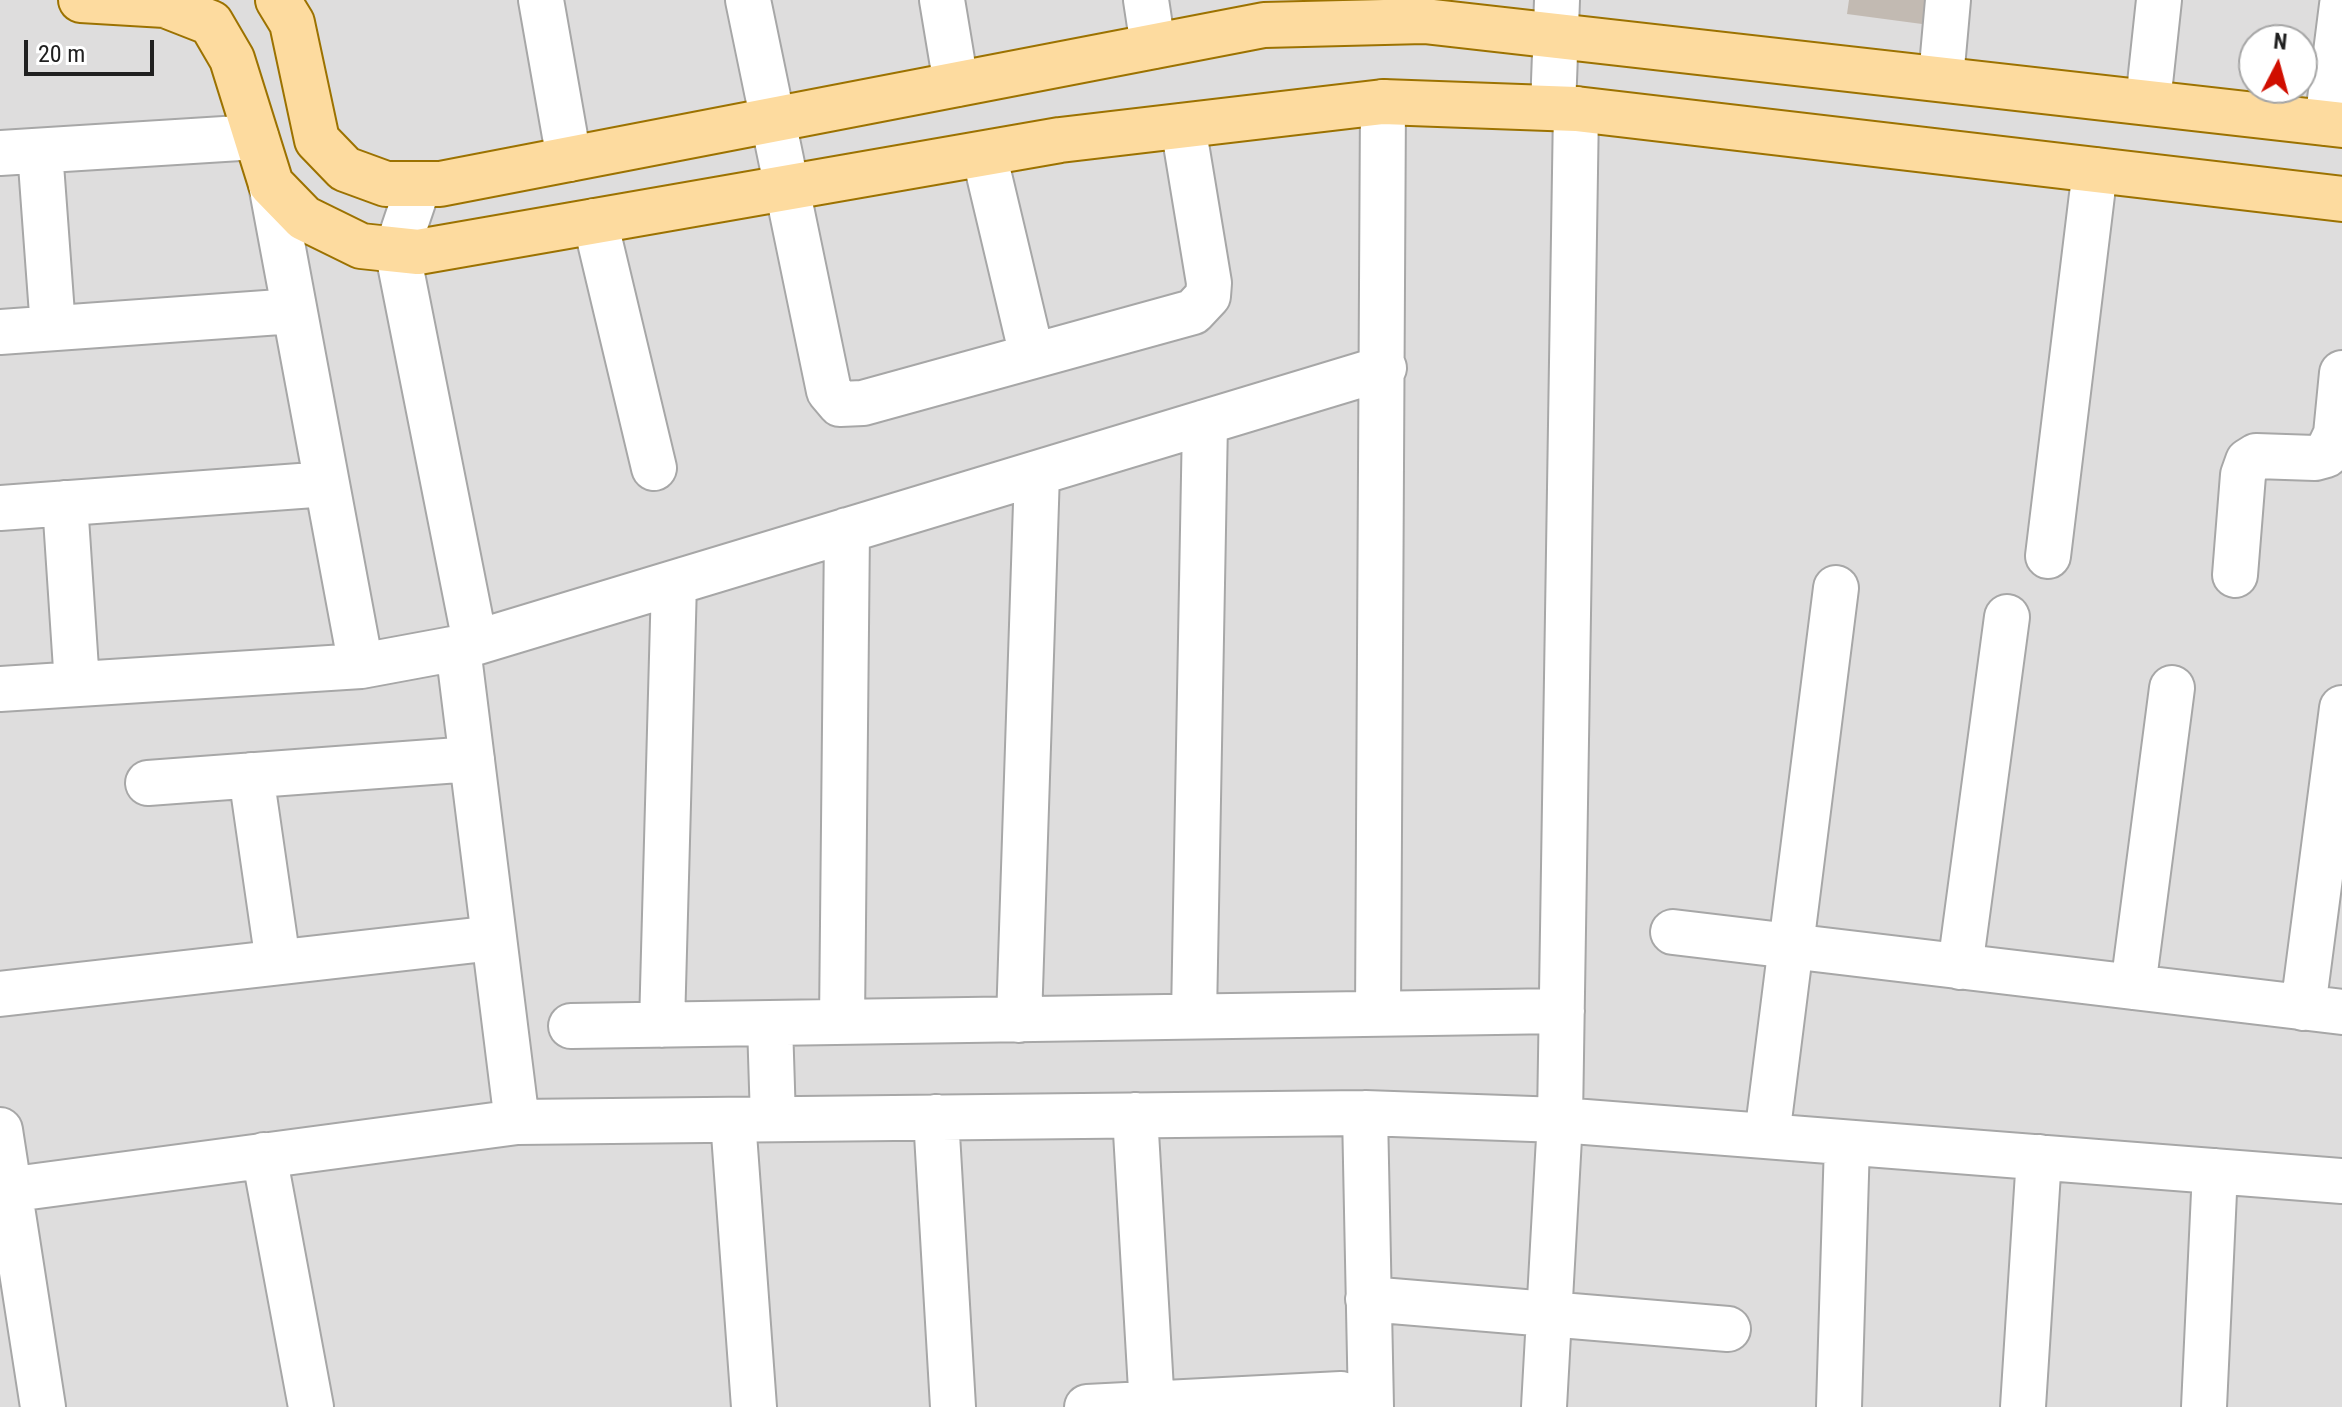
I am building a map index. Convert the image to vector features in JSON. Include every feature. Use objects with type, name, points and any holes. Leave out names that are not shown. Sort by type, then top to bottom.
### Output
[{"type":"main road","points":[[81,0],[179,5],[211,23],[232,59],[271,184],[304,218],[361,246],[418,252],[984,154],[1383,102],[1565,108],[2342,199]]},
{"type":"main road","points":[[278,0],[292,23],[317,140],[345,169],[386,184],[440,184],[1153,46],[1262,12],[1401,11],[1556,17],[1941,78],[2335,124]]},
{"type":"street","points":[[541,0],[569,159]]},
{"type":"street","points":[[748,0],[829,391],[840,404],[863,403],[1193,312],[1203,305],[1209,283],[1183,126]]},
{"type":"street","points":[[942,0],[956,84]]},
{"type":"street","points":[[1146,0],[1153,46]]},
{"type":"street","points":[[1941,78],[1948,0]]},
{"type":"street","points":[[2148,102],[2159,0]]},
{"type":"street","points":[[2335,124],[2342,5]]},
{"type":"street","points":[[1544,1407],[1560,1120],[1562,1011],[1565,108],[1556,17]]},
{"type":"street","points":[[1378,1013],[1384,368],[1383,102]]},
{"type":"street","points":[[53,328],[20,152],[256,137]]},
{"type":"street","points":[[984,154],[1032,356]]},
{"type":"street","points":[[2048,556],[2095,170]]},
{"type":"street","points":[[271,184],[361,666]]},
{"type":"street","points":[[419,184],[397,249],[467,645],[472,759],[517,1122]]},
{"type":"street","points":[[595,221],[654,468]]},
{"type":"street","points":[[0,332],[294,311]]},
{"type":"street","points":[[0,689],[361,666],[467,645],[1384,368]]},
{"type":"street","points":[[2235,575],[2243,475],[2248,461],[2256,456],[2315,458],[2326,455],[2336,434],[2342,373]]},
{"type":"street","points":[[1194,1016],[1205,422]]},
{"type":"street","points":[[1019,1020],[1037,473]]},
{"type":"street","points":[[0,508],[327,484]]},
{"type":"street","points":[[65,503],[77,684]]},
{"type":"street","points":[[842,1022],[847,530]]},
{"type":"street","points":[[662,1025],[674,583]]},
{"type":"street","points":[[1767,1136],[1836,588]]},
{"type":"street","points":[[1960,967],[2007,617]]},
{"type":"street","points":[[2133,987],[2172,688]]},
{"type":"street","points":[[1673,932],[2323,1010],[2342,708]]},
{"type":"street","points":[[148,783],[472,759]]},
{"type":"street","points":[[251,775],[278,962]]},
{"type":"street","points":[[0,994],[494,938]]},
{"type":"street","points":[[571,1026],[1562,1011]]},
{"type":"street","points":[[754,1407],[753,1119],[770,1024]]},
{"type":"street","points":[[1351,1113],[1368,1299],[1351,1403]]},
{"type":"street","points":[[1351,1113],[1351,1403]]},
{"type":"street","points":[[5,1190],[517,1122],[1351,1113],[1560,1120],[2342,1181]]},
{"type":"street","points":[[1135,1115],[1152,1405]]},
{"type":"street","points":[[936,1117],[953,1407]]},
{"type":"street","points":[[0,1130],[5,1190],[43,1407]]},
{"type":"street","points":[[1839,1407],[1847,1143]]},
{"type":"street","points":[[264,1155],[311,1407]]},
{"type":"street","points":[[2023,1407],[2039,1157]]},
{"type":"street","points":[[2204,1407],[2215,1171]]},
{"type":"street","points":[[1368,1299],[1728,1329]]},
{"type":"street","points":[[1087,1407],[1351,1403]]},
{"type":"shaded area","points":[[0,0],[2342,0],[2342,1407],[0,1407]]},
{"type":"building","points":[[1849,0],[1926,0],[1922,24],[1847,14]]}]
